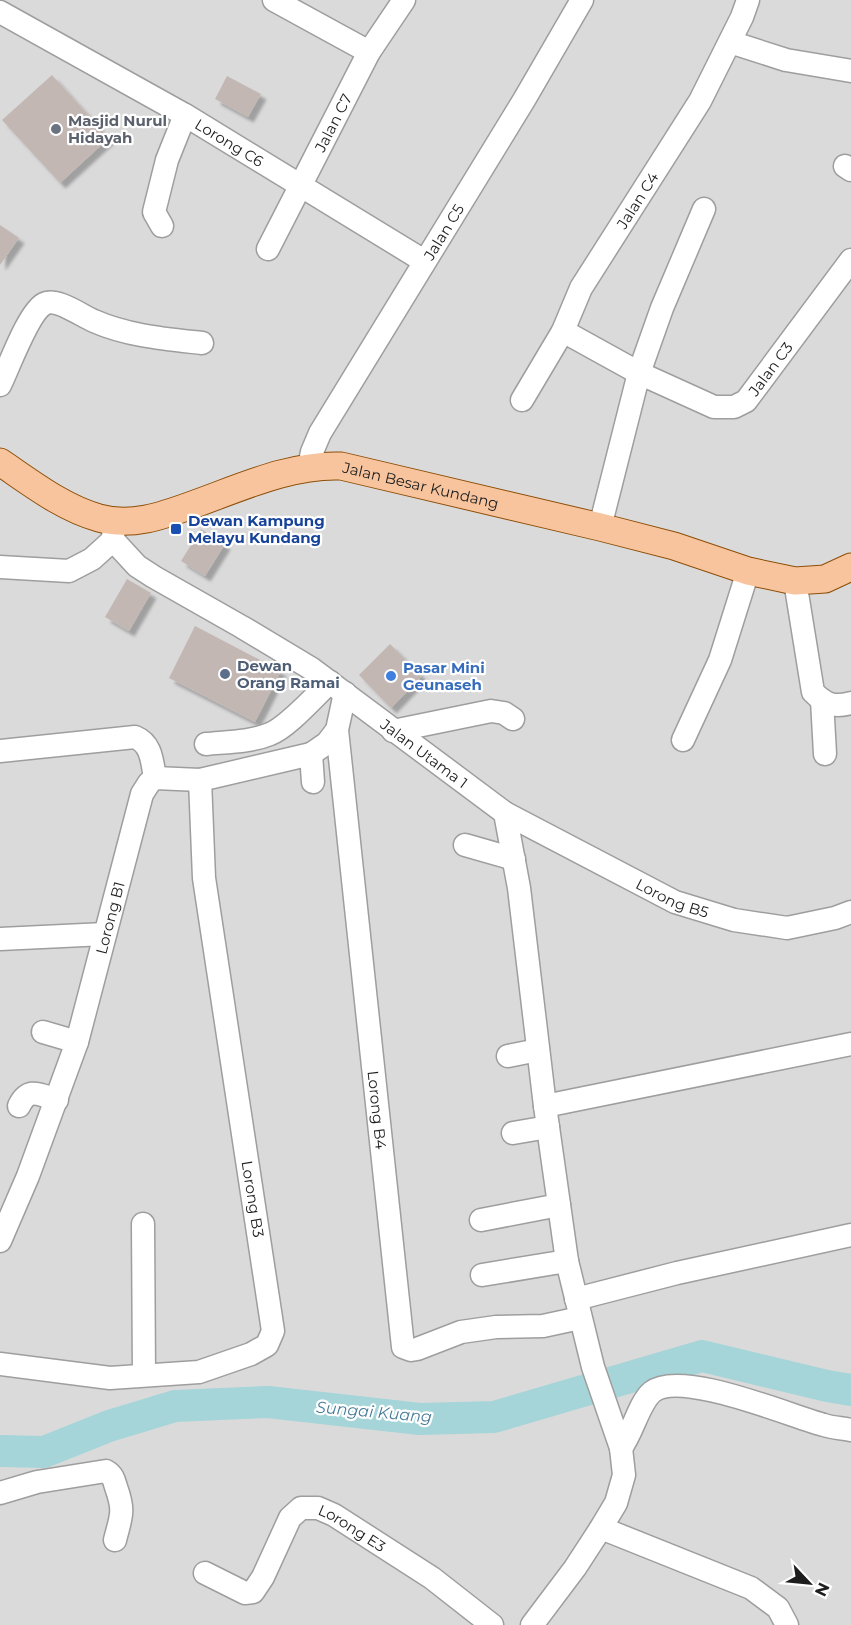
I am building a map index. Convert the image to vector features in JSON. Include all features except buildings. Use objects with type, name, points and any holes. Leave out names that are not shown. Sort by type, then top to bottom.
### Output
[{"type":"main road","name":"Jalan Besar Kundang","points":[[0,462],[55,498],[99,518],[113,531],[309,467],[325,466],[352,469],[600,527],[674,546],[748,571],[795,581],[825,579],[851,567]]},
{"type":"street","points":[[0,0],[0,12]]},
{"type":"street","points":[[274,0],[369,52]]},
{"type":"street","name":"Jalan C7","points":[[268,249],[369,52],[404,0]]},
{"type":"street","name":"Jalan C5","points":[[309,467],[320,433],[524,100],[582,0]]},
{"type":"street","name":"Jalan C4","points":[[522,400],[563,331],[581,288],[700,100],[742,17],[748,0]]},
{"type":"street","name":"Lorong C6","points":[[0,12],[185,115],[424,261]]},
{"type":"street","points":[[730,42],[786,60],[851,71]]},
{"type":"street","points":[[162,226],[154,212],[167,160],[185,115]]},
{"type":"street","points":[[600,527],[639,373],[662,308],[704,209]]},
{"type":"street","name":"Jalan C3","points":[[563,331],[639,373],[714,407],[734,407],[746,401],[851,260]]},
{"type":"street","points":[[0,385],[30,318],[44,304],[56,302],[104,326],[147,337],[202,343]]},
{"type":"street","points":[[0,567],[69,571],[92,559],[113,531]]},
{"type":"street","name":"Jalan Utama 1","points":[[113,531],[137,566],[312,669],[505,813]]},
{"type":"street","points":[[682,740],[720,660],[748,571]]},
{"type":"street","points":[[795,581],[813,692],[825,703],[842,706],[851,704]]},
{"type":"street","points":[[206,744],[272,734],[337,688]]},
{"type":"street","name":"Lorong B4","points":[[337,688],[337,730],[403,1347],[411,1350],[461,1332],[543,1326],[578,1308]]},
{"type":"street","points":[[822,700],[825,754]]},
{"type":"street","points":[[393,731],[491,711],[504,713],[513,719]]},
{"type":"street","points":[[0,751],[135,737],[143,740],[148,747],[155,778],[200,780],[311,754],[327,743],[337,730]]},
{"type":"street","points":[[311,754],[313,782]]},
{"type":"street","name":"Lorong B1","points":[[0,1242],[28,1176],[77,1042],[142,794],[155,778]]},
{"type":"street","name":"Lorong B3","points":[[0,1364],[110,1378],[199,1372],[251,1354],[267,1345],[273,1331],[204,878],[200,780]]},
{"type":"street","points":[[505,813],[522,908],[546,1117],[567,1261],[592,1366],[621,1448],[624,1475],[616,1503],[602,1528],[532,1625]]},
{"type":"street","name":"Lorong B5","points":[[505,813],[675,902],[734,920],[787,928],[835,918],[851,912]]},
{"type":"street","points":[[465,845],[514,859]]},
{"type":"street","points":[[0,939],[105,934]]},
{"type":"street","points":[[43,1032],[77,1042]]},
{"type":"street","points":[[513,1133],[546,1117],[851,1044]]},
{"type":"street","points":[[508,1056],[538,1050]]},
{"type":"street","points":[[19,1106],[26,1095],[34,1093],[57,1100]]},
{"type":"street","points":[[481,1220],[559,1205]]},
{"type":"street","points":[[142,1224],[144,1376]]},
{"type":"street","points":[[578,1308],[678,1273],[851,1234]]},
{"type":"street","points":[[482,1275],[567,1261]]},
{"type":"street","points":[[621,1448],[652,1392],[680,1384],[714,1390],[826,1426],[851,1430]]},
{"type":"street","points":[[0,1493],[37,1482],[106,1471],[112,1474],[123,1509],[115,1540]]},
{"type":"street","name":"Lorong E3","points":[[205,1573],[245,1593],[253,1592],[263,1577],[290,1518],[301,1508],[318,1508],[334,1515],[432,1578],[492,1625]]},
{"type":"street","points":[[602,1528],[751,1588],[778,1608],[787,1625]]},
{"type":"shaded area","points":[[0,0],[851,0],[851,1625],[0,1625]]},
{"type":"waterway","name":"Sungai Kuang","points":[[0,1451],[44,1452],[109,1426],[175,1406],[268,1402],[420,1419],[494,1417],[702,1356],[851,1390]]},
{"type":"place","name":"Masjid Nurul Hidayah","points":[[56,129]]},
{"type":"place","name":"Dewan Kampung Melayu Kundang","points":[[176,529]]},
{"type":"place","name":"Dewan Orang Ramai","points":[[225,674]]},
{"type":"place","name":"Pasar Mini Geunaseh","points":[[391,676]]}]
